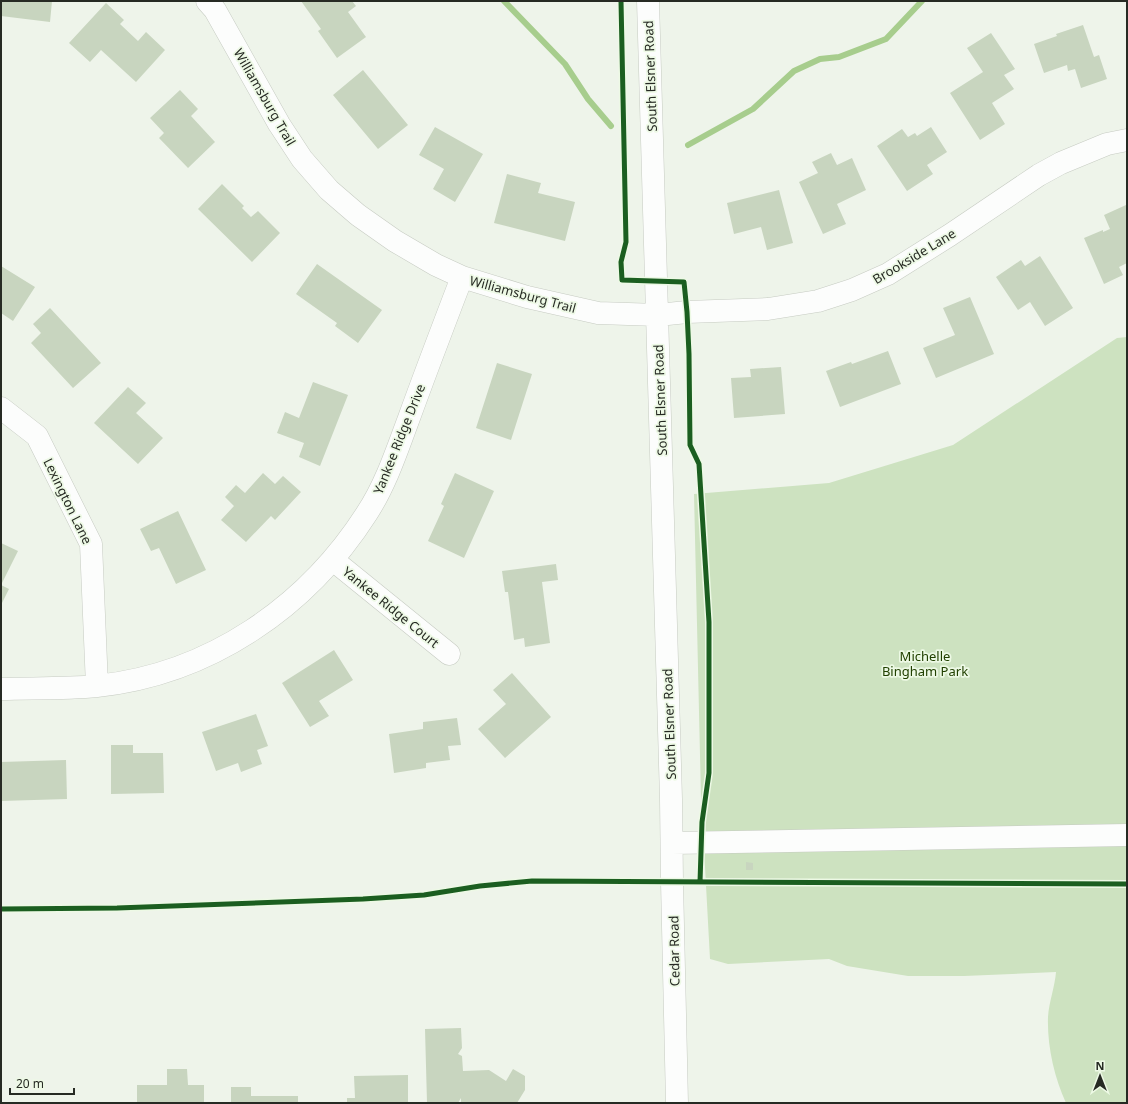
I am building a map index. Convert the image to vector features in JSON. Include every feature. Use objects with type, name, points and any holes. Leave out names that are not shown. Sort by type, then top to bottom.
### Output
[{"type":"street","name":"Williamsburg Trail","points":[[207,1],[215,10],[279,124],[302,159],[328,190],[358,215],[395,241],[436,265],[462,277],[527,298],[598,313],[658,315]]},
{"type":"street","name":"South Elsner Road","points":[[648,1],[671,799]]},
{"type":"street","name":"Brookside Lane","points":[[658,315],[687,312],[768,309],[818,301],[852,290],[888,274],[950,235],[1039,175],[1061,163],[1107,144],[1127,140]]},
{"type":"street","name":"Yankee Ridge Drive","points":[[1,689],[98,686],[137,679],[174,668],[221,650],[259,626],[300,593],[333,560],[368,512],[388,472],[462,277]]},
{"type":"street","name":"Lexington Lane","points":[[1,408],[37,436],[91,544],[98,686]]},
{"type":"street","name":"Yankee Ridge Court","points":[[333,560],[449,654]]},
{"type":"street","name":"Cedar Road","points":[[671,799],[677,1103]]},
{"type":"street","points":[[672,843],[1127,836]]},
{"type":"green space","name":"Michelle Bingham Park","points":[[1127,337],[1127,1103],[1066,1103],[1058,1083],[1052,1061],[1048,1028],[1048,1017],[1056,972],[964,976],[908,976],[847,966],[829,959],[728,964],[710,959],[705,867],[702,842],[694,494],[829,483],[953,445],[1117,338]]},
{"type":"building","points":[[1,1],[52,1],[50,22],[1,16]]},
{"type":"building","points":[[301,1],[352,1],[356,6],[348,12],[366,37],[337,58],[318,31],[321,29]]},
{"type":"building","points":[[106,3],[124,20],[120,24],[138,41],[146,32],[165,50],[136,82],[101,50],[90,62],[69,43]]},
{"type":"building","points":[[1083,25],[1094,57],[1099,55],[1107,79],[1081,88],[1075,69],[1068,71],[1067,65],[1044,73],[1034,44],[1057,36],[1056,34]]},
{"type":"building","points":[[991,33],[1015,69],[1004,75],[1014,89],[992,103],[1005,124],[980,140],[950,93],[983,72],[967,48]]},
{"type":"building","points":[[363,70],[408,125],[378,149],[333,95]]},
{"type":"building","points":[[180,90],[198,109],[191,116],[215,142],[188,168],[159,138],[164,133],[150,118]]},
{"type":"building","points":[[435,127],[483,154],[455,202],[433,189],[444,169],[419,155]]},
{"type":"building","points":[[931,127],[947,152],[927,165],[933,174],[907,191],[877,146],[902,129],[908,137],[915,133],[917,136]]},
{"type":"building","points":[[831,153],[837,165],[852,158],[866,190],[837,204],[846,224],[823,234],[799,182],[818,173],[812,162]]},
{"type":"building","points":[[507,174],[541,183],[538,193],[575,202],[565,241],[494,223]]},
{"type":"building","points":[[222,184],[244,206],[242,208],[251,217],[258,211],[280,233],[252,262],[198,209]]},
{"type":"building","points":[[779,190],[793,243],[767,250],[761,227],[734,234],[727,203]]},
{"type":"building","points":[[1126,205],[1127,263],[1119,267],[1123,275],[1104,284],[1084,238],[1103,230],[1103,232],[1110,229],[1104,215]]},
{"type":"building","points":[[1040,256],[1073,308],[1045,326],[1030,302],[1018,310],[996,277],[1021,260],[1025,266]]},
{"type":"building","points":[[317,264],[382,310],[358,343],[335,326],[337,323],[296,294]]},
{"type":"building","points":[[1,266],[35,287],[13,321],[1,313]]},
{"type":"building","points":[[970,297],[994,354],[936,378],[923,348],[955,335],[943,308]]},
{"type":"building","points":[[50,308],[101,363],[73,388],[31,343],[41,333],[33,324]]},
{"type":"building","points":[[888,351],[901,384],[840,407],[826,371],[851,362],[852,364]]},
{"type":"building","points":[[497,363],[532,374],[511,440],[476,428]]},
{"type":"building","points":[[781,367],[785,414],[734,418],[731,378],[751,377],[750,369]]},
{"type":"building","points":[[313,382],[348,395],[320,466],[299,457],[304,443],[277,433],[285,412],[299,418]]},
{"type":"building","points":[[128,387],[146,403],[136,413],[163,438],[138,464],[94,423]]},
{"type":"building","points":[[263,473],[275,484],[283,476],[301,492],[275,520],[271,516],[246,542],[221,520],[234,506],[225,497],[236,485],[245,493]]},
{"type":"building","points":[[455,473],[494,491],[464,558],[428,541],[444,506],[441,504]]},
{"type":"building","points":[[178,511],[206,570],[176,584],[159,548],[151,551],[140,529]]},
{"type":"building","points":[[1,543],[18,551],[1,585]]},
{"type":"building","points":[[556,564],[558,580],[542,582],[550,643],[525,647],[524,638],[514,640],[508,592],[505,592],[502,571]]},
{"type":"building","points":[[1,585],[9,589],[1,605]]},
{"type":"building","points":[[334,650],[353,680],[319,701],[329,716],[310,727],[282,683]]},
{"type":"building","points":[[512,673],[551,717],[505,758],[478,729],[506,704],[493,690]]},
{"type":"building","points":[[256,714],[268,746],[257,750],[262,764],[241,772],[238,763],[216,771],[202,732]]},
{"type":"building","points":[[457,718],[461,745],[448,746],[450,760],[426,763],[426,768],[394,773],[389,734],[423,729],[423,722]]},
{"type":"building","points":[[111,745],[133,745],[133,753],[163,753],[164,793],[111,794]]},
{"type":"building","points":[[66,760],[67,799],[1,801],[1,762]]},
{"type":"building","points":[[746,862],[753,863],[753,870],[746,870]]},
{"type":"building","points":[[461,1028],[462,1048],[458,1054],[462,1056],[463,1071],[489,1070],[506,1081],[513,1069],[525,1076],[525,1090],[517,1103],[461,1103],[461,1098],[458,1103],[427,1103],[425,1029]]},
{"type":"building","points":[[167,1069],[187,1069],[188,1085],[204,1085],[204,1103],[137,1103],[137,1085],[167,1085]]},
{"type":"building","points":[[408,1075],[408,1103],[347,1103],[347,1098],[355,1098],[354,1076]]},
{"type":"building","points":[[231,1087],[251,1087],[251,1096],[298,1096],[298,1103],[231,1103]]},
{"type":"waterway","points":[[504,1],[565,64],[588,99],[611,126]]},
{"type":"waterway","points":[[688,145],[753,109],[794,71],[820,59],[839,57],[886,39],[922,1]]},
{"type":"cycle path","points":[[621,1],[626,242],[621,262],[622,280],[684,282],[687,312],[690,445],[699,464],[709,622],[709,773],[702,822],[700,882]]},
{"type":"cycle path","points":[[1,909],[117,908],[363,899],[424,895],[480,886],[532,881],[1127,884]]}]
